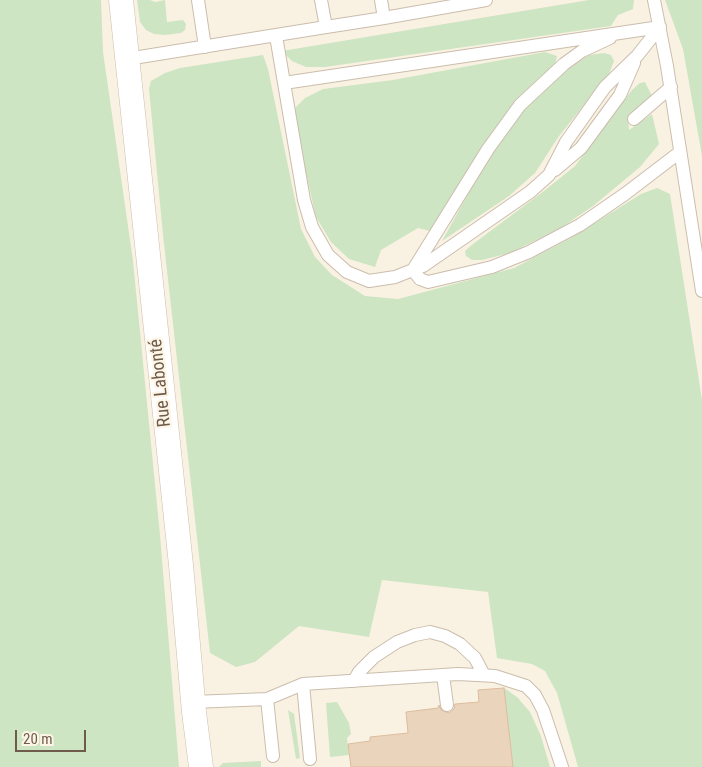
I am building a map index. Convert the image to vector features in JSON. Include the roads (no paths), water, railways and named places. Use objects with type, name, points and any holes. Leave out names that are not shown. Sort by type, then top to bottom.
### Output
[{"type":"street","name":"Rue Labonté","points":[[121,0],[201,767]]},
{"type":"lane","points":[[198,0],[205,47]]},
{"type":"lane","points":[[321,0],[326,27]]},
{"type":"lane","points":[[381,0],[384,18]]},
{"type":"lane","points":[[127,59],[384,18],[439,4],[486,0]]},
{"type":"lane","points":[[654,0],[660,27],[702,291]]},
{"type":"lane","points":[[276,36],[304,200],[312,227],[328,255],[347,272],[368,281],[395,278],[423,266],[530,192],[549,175],[566,142],[605,87],[637,56],[660,27]]},
{"type":"lane","points":[[284,84],[660,27]]},
{"type":"lane","points":[[414,270],[488,150],[520,105],[564,64],[582,51],[620,32]]},
{"type":"lane","points":[[634,119],[670,88]]},
{"type":"lane","points":[[414,270],[420,279],[428,282],[492,267],[529,252],[580,225],[680,152]]},
{"type":"lane","points":[[354,681],[359,672],[374,657],[397,642],[416,634],[430,632],[445,636],[460,644],[475,658],[484,675]]},
{"type":"lane","points":[[193,702],[267,700],[303,684],[458,674],[495,676],[526,686],[535,695],[543,710],[562,767]]},
{"type":"lane","points":[[443,675],[447,705]]},
{"type":"lane","points":[[303,684],[310,760]]},
{"type":"lane","points":[[267,700],[273,756]]}]
